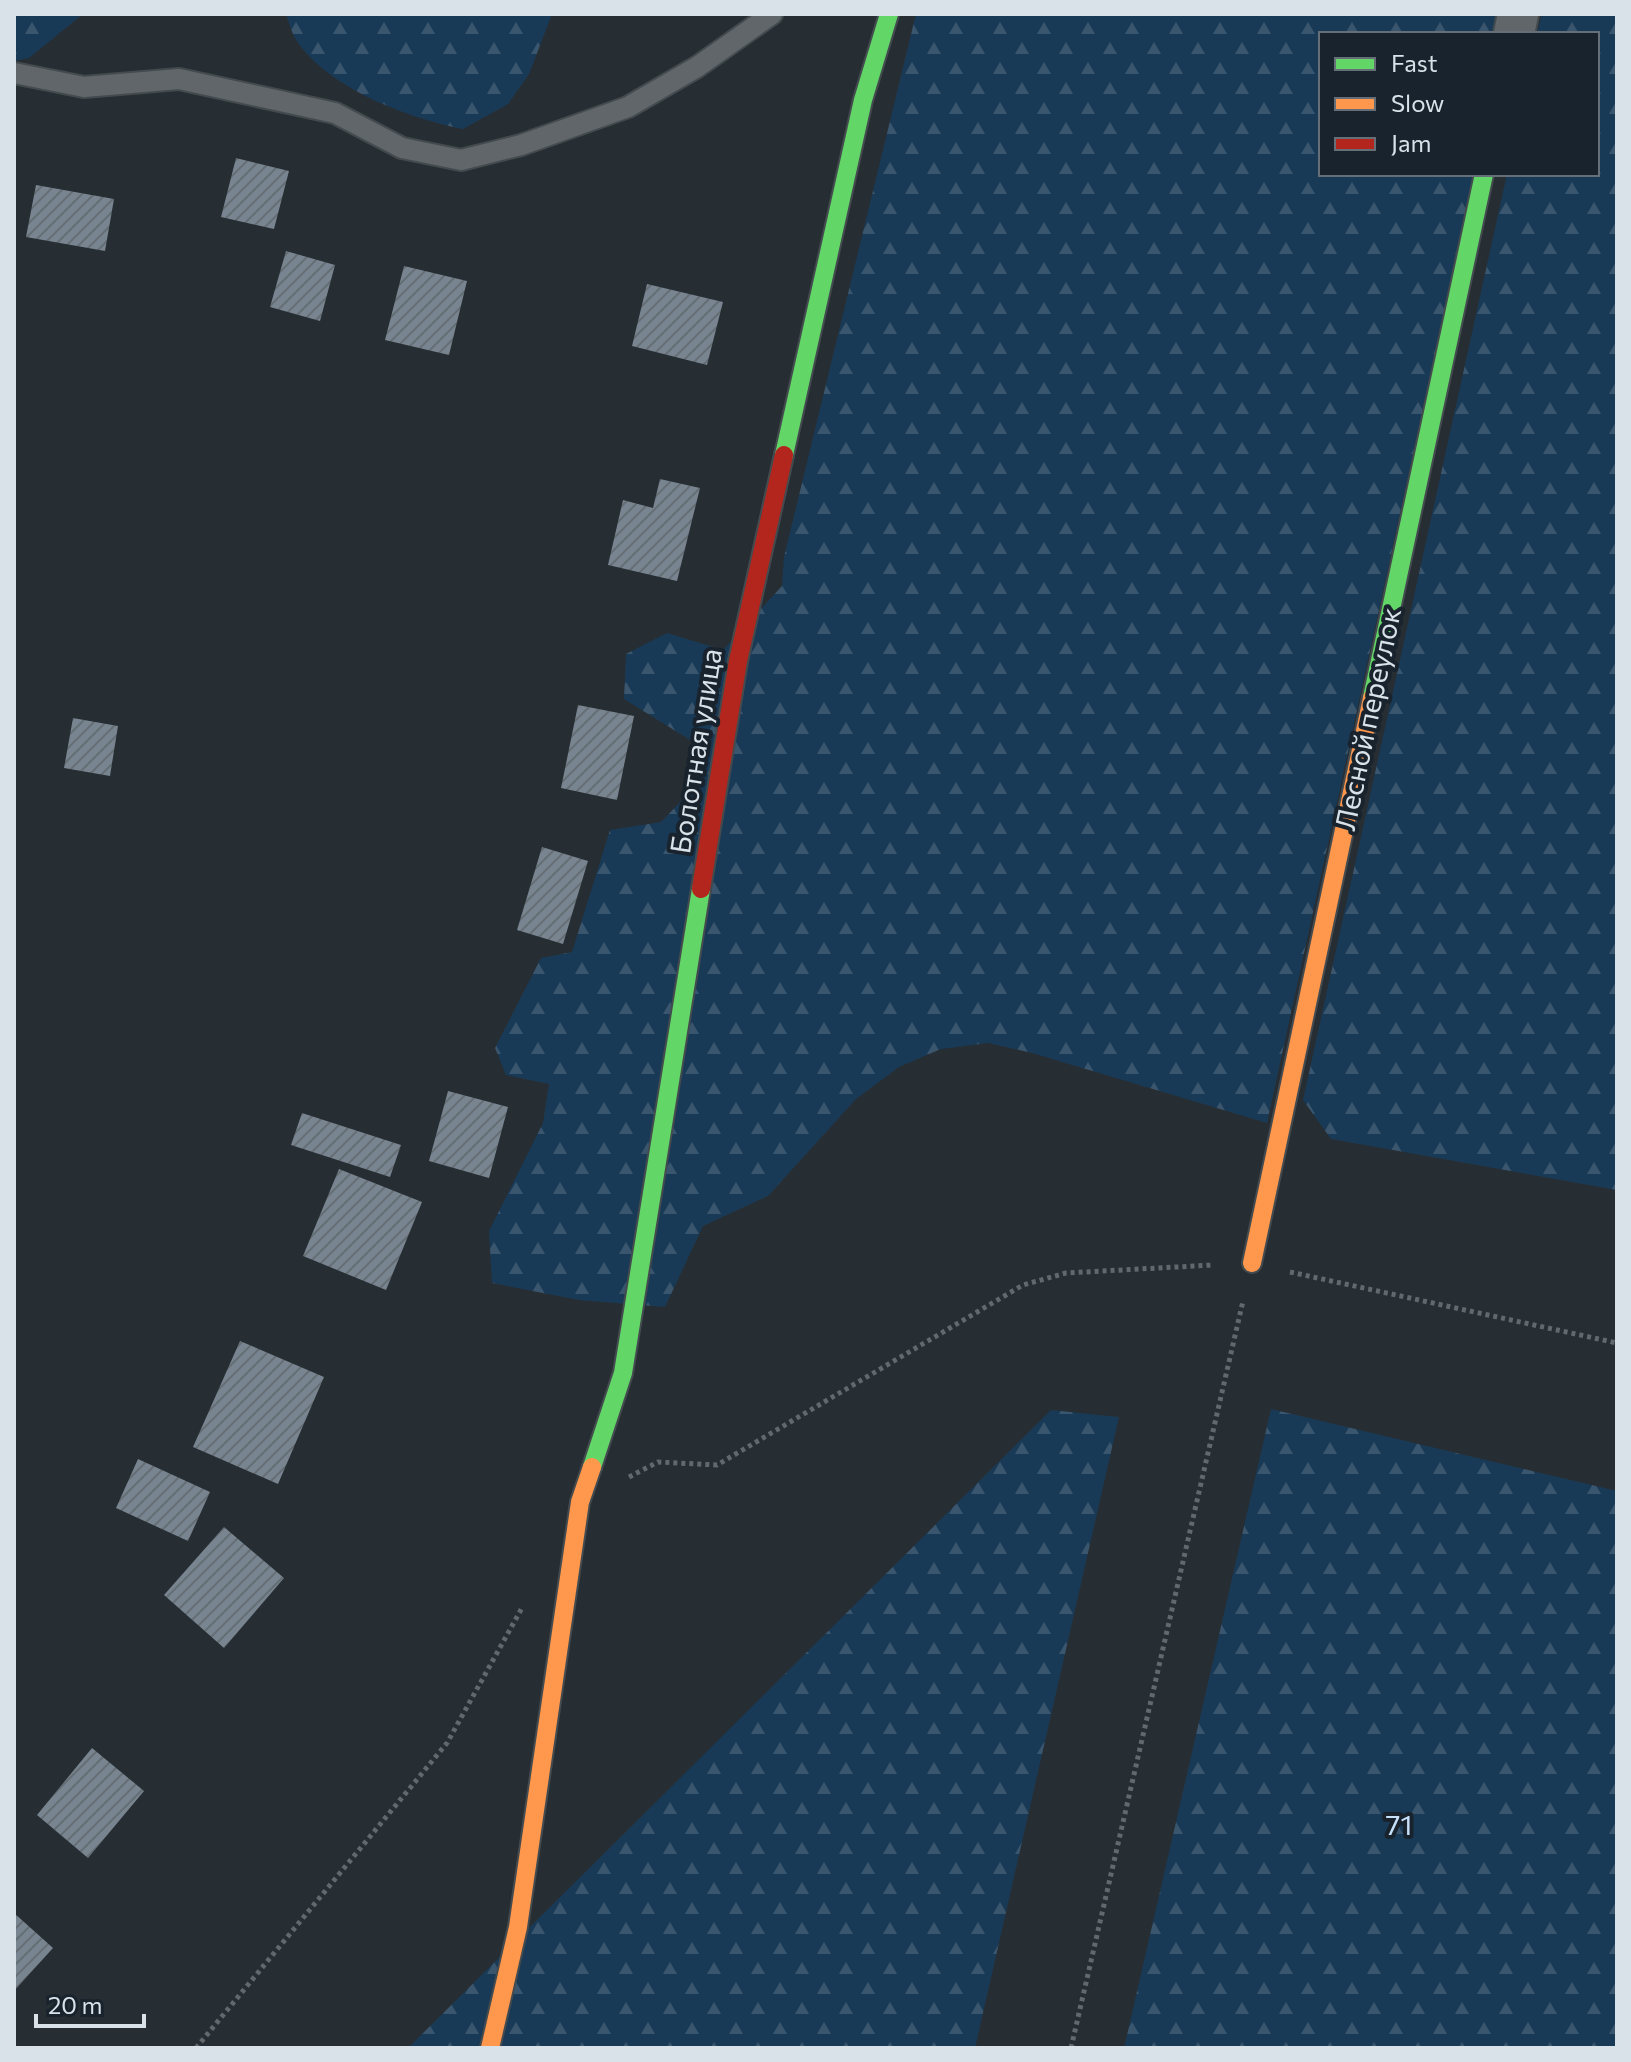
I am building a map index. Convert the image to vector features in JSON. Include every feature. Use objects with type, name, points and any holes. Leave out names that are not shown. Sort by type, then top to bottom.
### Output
[{"type":"street","name":"Болотная улица","points":[[490,2048],[518,1927],[580,1502],[623,1373],[738,661],[863,100],[889,14]]},
{"type":"street","name":"Лесной переулок","points":[[1252,1263],[1484,176]]},
{"type":"lane","points":[[14,73],[84,87],[179,79],[335,113],[402,148],[461,160],[521,145],[628,107],[697,67],[772,14]]},
{"type":"path","points":[[580,1502],[658,1462],[717,1465],[1023,1285],[1066,1273],[1252,1263],[1617,1343]]},
{"type":"path","points":[[1071,2048],[1252,1263]]},
{"type":"path","points":[[196,2048],[447,1743],[529,1595]]},
{"type":"green space","points":[[14,14],[83,14],[29,58],[14,61]]},
{"type":"green space","points":[[286,14],[552,14],[529,74],[508,104],[463,129],[394,109],[347,86],[309,56],[295,38]]},
{"type":"green space","points":[[916,14],[1509,14],[1505,32],[1319,32],[1319,176],[1474,176],[1267,1123],[1032,1053],[988,1043],[941,1049],[899,1067],[856,1099],[768,1196],[703,1226],[665,1307],[579,1300],[492,1283],[489,1231],[543,1123],[549,1084],[506,1075],[495,1048],[541,958],[572,952],[610,830],[661,822],[686,796],[703,748],[624,699],[626,654],[667,633],[723,650],[782,586],[784,557]]},
{"type":"green space","points":[[1542,14],[1617,14],[1617,1190],[1331,1139],[1303,1100],[1507,176],[1599,176],[1599,32],[1538,32]]},
{"type":"green space","name":"71","points":[[1271,1409],[1617,1491],[1617,2048],[1124,2048]]},
{"type":"green space","points":[[1051,1410],[1119,1417],[975,2048],[408,2048]]},
{"type":"building","points":[[236,158],[289,171],[274,229],[221,217]]},
{"type":"building","points":[[36,185],[114,199],[105,251],[26,237]]},
{"type":"building","points":[[286,251],[335,265],[320,321],[270,307]]},
{"type":"building","points":[[404,266],[467,281],[449,355],[385,340]]},
{"type":"building","points":[[647,284],[723,302],[707,365],[632,346]]},
{"type":"building","points":[[660,479],[700,488],[677,581],[608,565],[623,500],[653,508]]},
{"type":"building","points":[[578,705],[634,716],[617,800],[561,788]]},
{"type":"building","points":[[73,718],[118,726],[110,776],[64,768]]},
{"type":"building","points":[[542,847],[588,861],[563,944],[517,930]]},
{"type":"building","points":[[448,1091],[508,1107],[489,1178],[429,1161]]},
{"type":"building","points":[[302,1113],[401,1145],[390,1177],[291,1145]]},
{"type":"building","points":[[339,1169],[422,1202],[386,1290],[303,1256]]},
{"type":"building","points":[[240,1341],[324,1377],[278,1484],[193,1447]]},
{"type":"building","points":[[138,1459],[210,1492],[188,1541],[116,1508]]},
{"type":"building","points":[[224,1527],[284,1578],[224,1648],[164,1595]]},
{"type":"building","points":[[92,1748],[144,1791],[88,1858],[37,1815]]},
{"type":"building","points":[[14,1913],[53,1948],[14,1991]]},
{"type":"traffic: fast","points":[[784,455],[863,100],[889,14]]},
{"type":"traffic: fast","points":[[1372,698],[1484,176]]},
{"type":"traffic: fast","points":[[592,1467],[623,1373],[701,889]]},
{"type":"traffic: slow","points":[[1252,1263],[1372,698]]},
{"type":"traffic: slow","points":[[490,2048],[518,1927],[580,1502],[592,1467]]},
{"type":"traffic: jam","points":[[701,889],[738,661],[784,455]]}]
